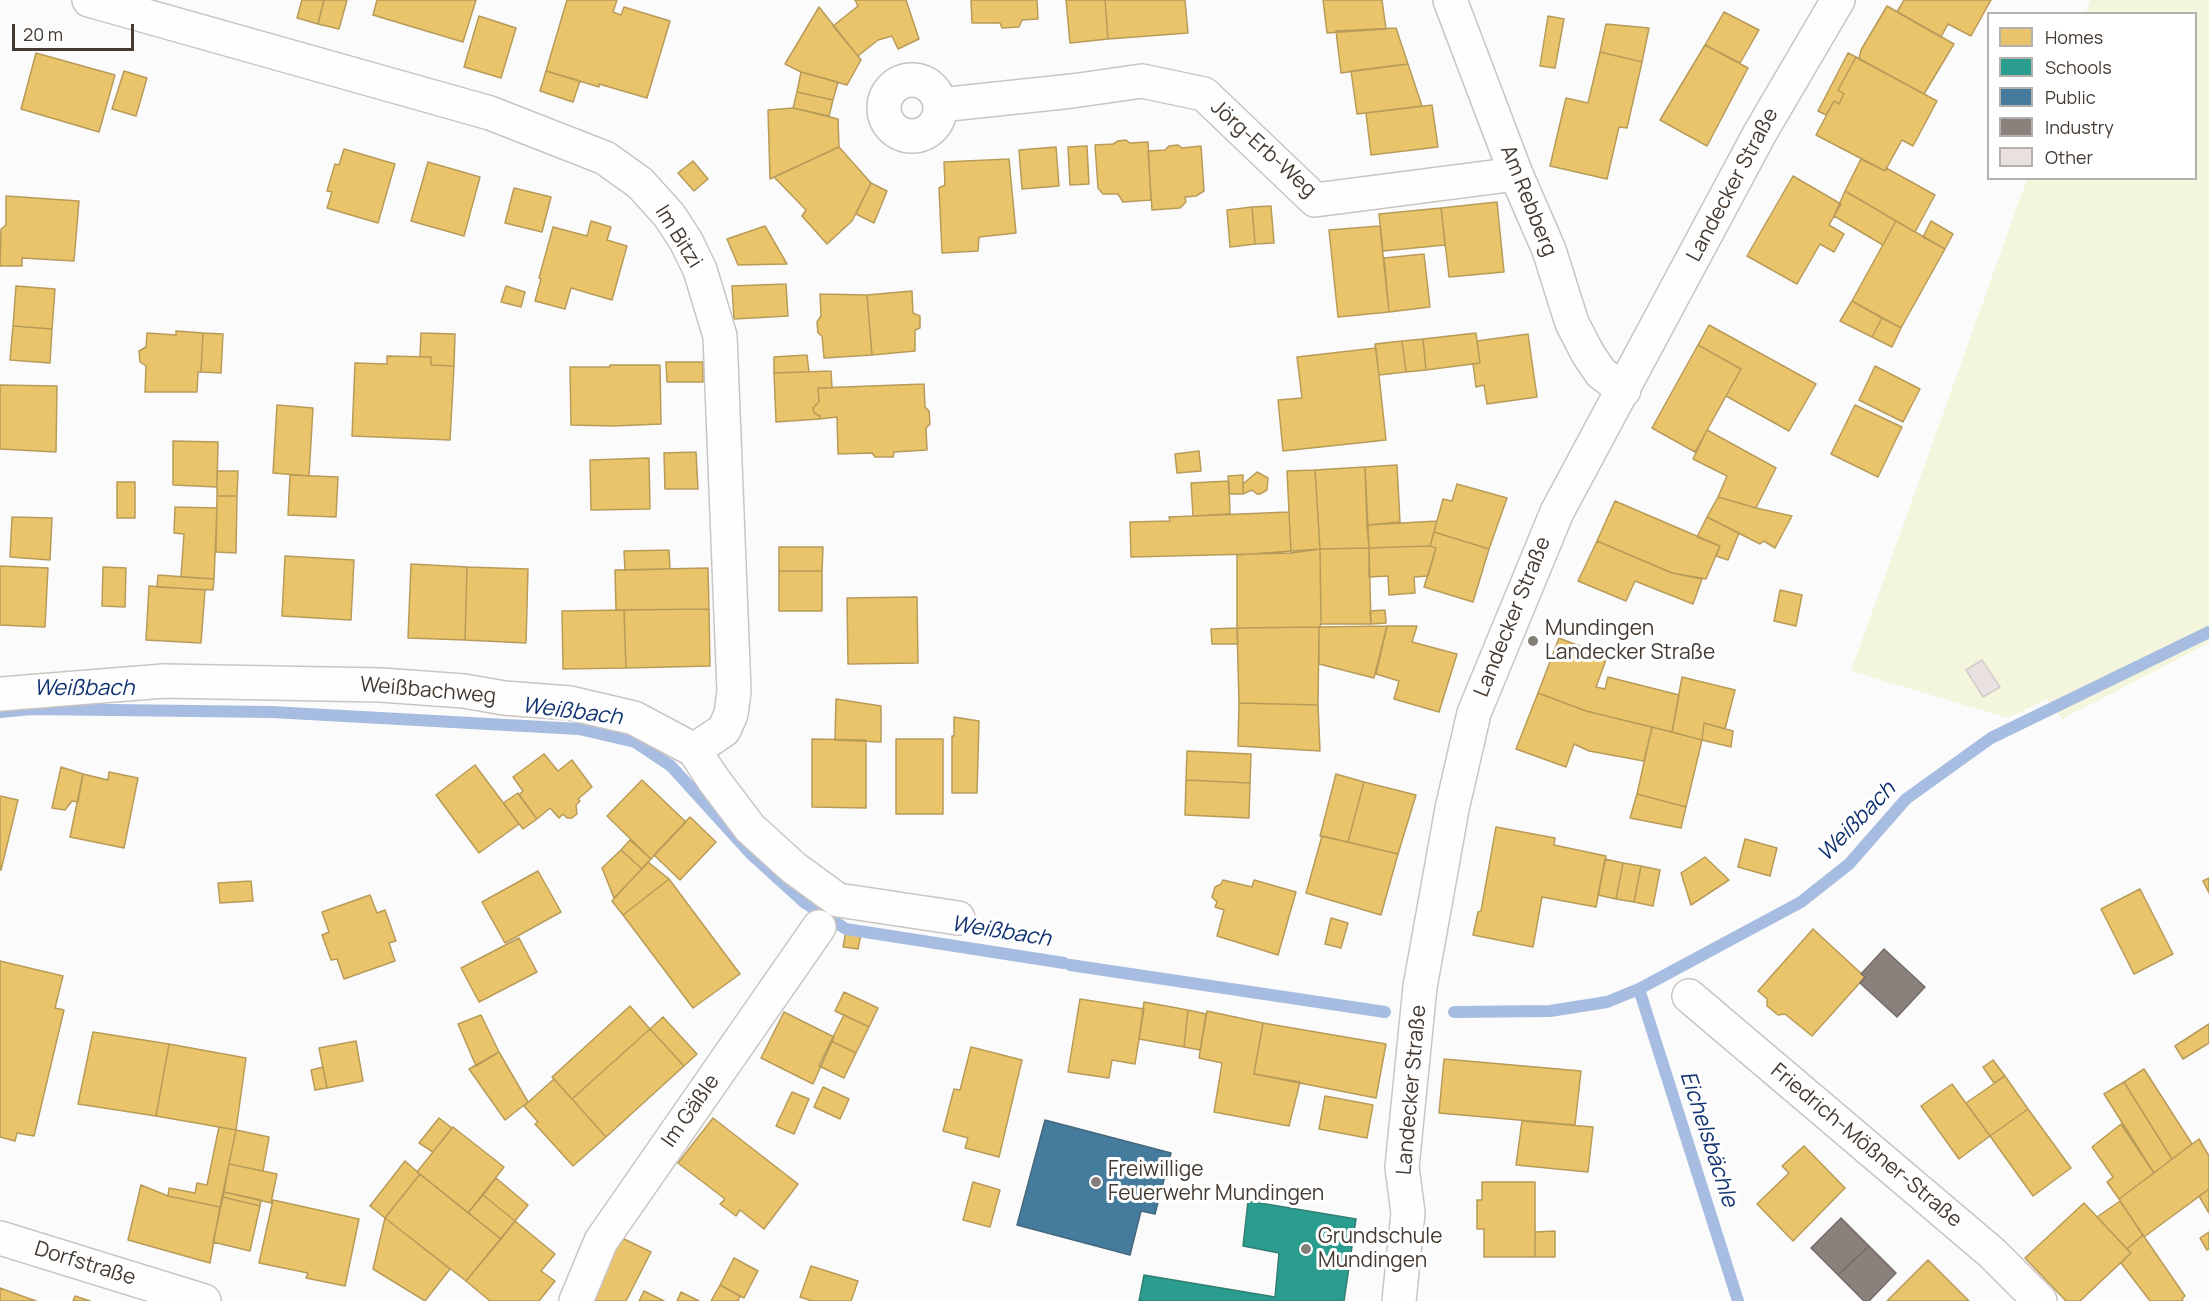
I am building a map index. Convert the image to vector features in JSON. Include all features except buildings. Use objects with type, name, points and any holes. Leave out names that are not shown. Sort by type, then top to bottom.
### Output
[{"type":"street","name":"Im Bitzi","points":[[89,0],[490,113],[605,158],[640,183],[669,215],[700,270],[720,336],[734,691],[731,714],[724,730],[694,750]]},
{"type":"street","name":"Am Rebberg","points":[[1450,0],[1516,174],[1549,250],[1572,322],[1588,354],[1601,373],[1624,390]]},
{"type":"street","name":"Landecker Straße","points":[[1399,1301],[1408,1213],[1402,1167],[1420,987],[1452,809],[1474,713],[1557,512],[1760,133],[1838,0]]},
{"type":"street","name":"Jörg-Erb-Weg","points":[[940,105],[1142,81],[1204,94],[1315,200],[1516,174]]},
{"type":"street","name":"Weißbachweg","points":[[0,694],[164,681],[381,685],[465,691],[504,698],[570,703],[634,718],[694,750],[750,828],[794,867],[838,900],[958,918]]},
{"type":"street","name":"Im Gäßle","points":[[576,1301],[601,1241],[819,927]]},
{"type":"street","name":"Friedrich-Mößner-Straße","points":[[1689,996],[1992,1253],[2040,1301]]},
{"type":"street","name":"Dorfstraße","points":[[0,1238],[204,1301]]},
{"type":"green space","points":[[2090,0],[2209,0],[2209,643],[2062,719],[2047,699],[2008,718],[1851,671],[2027,180],[2197,180],[2197,12],[2086,12]]},
{"type":"waterway","name":"Weißbach","points":[[1454,1012],[1550,1011],[1607,1002],[1639,989],[1801,902],[1849,864],[1906,799],[1991,738],[2209,632]]},
{"type":"waterway","name":"Weißbach","points":[[0,712],[32,709],[272,712],[579,729],[635,742],[671,766],[750,853],[805,903],[846,929],[1064,963]]},
{"type":"waterway","name":"Weißbach","points":[[1070,965],[1385,1012]]},
{"type":"waterway","name":"Eichelsbächle","points":[[1639,989],[1738,1301]]},
{"type":"place","name":"Mundingen Landecker Straße","points":[[1533,641]]},
{"type":"place","name":"Freiwillige Feuerwehr Mundingen","points":[[1096,1182]]},
{"type":"place","name":"Grundschule Mundingen","points":[[1306,1249]]}]
